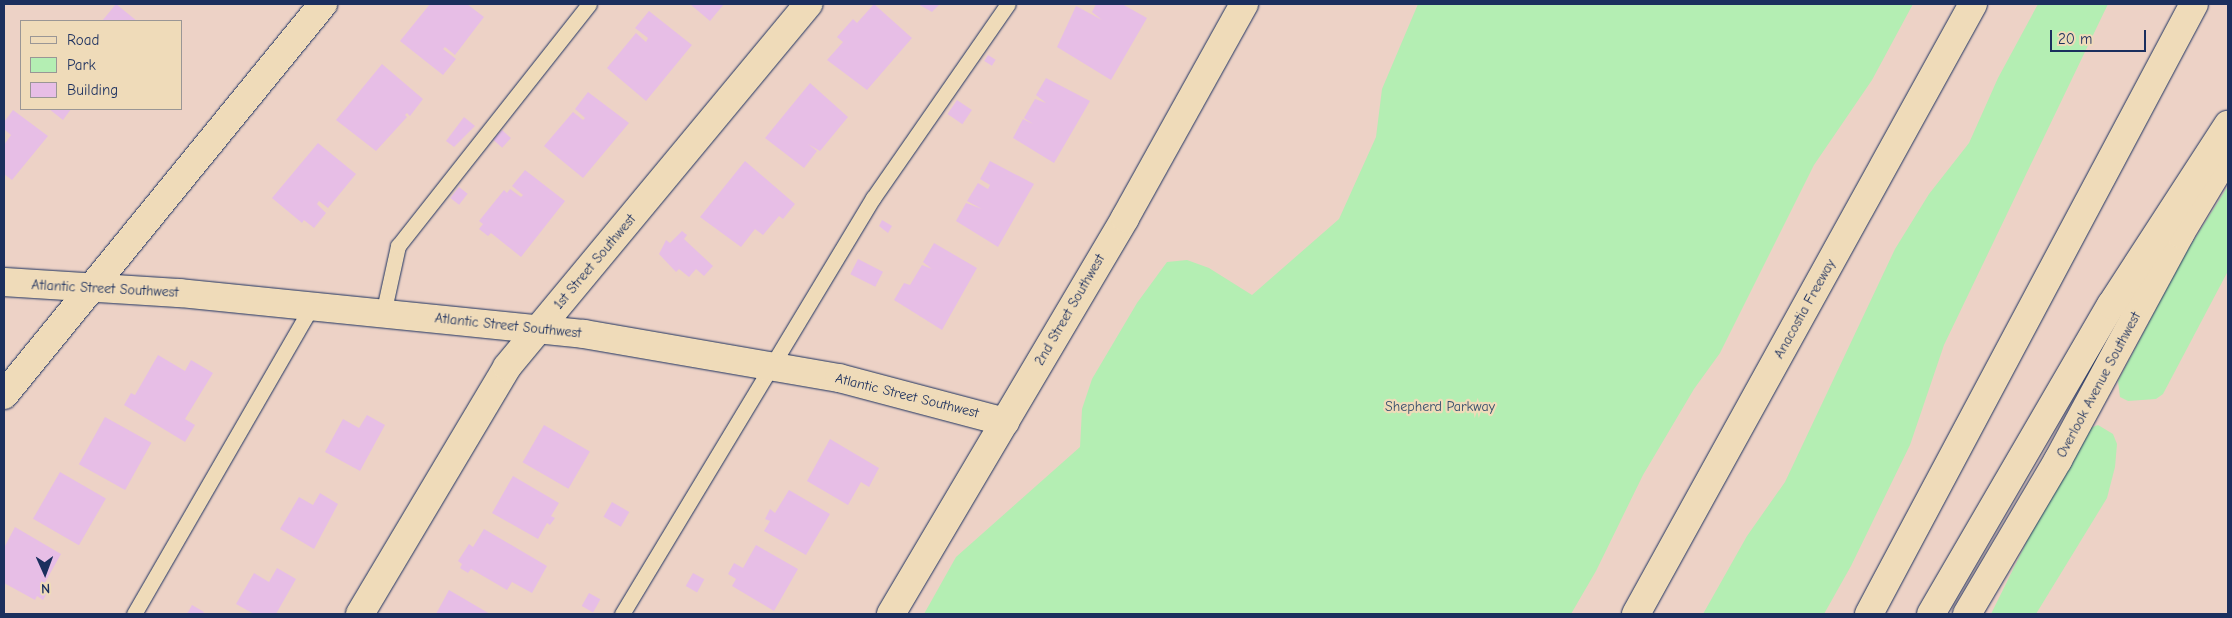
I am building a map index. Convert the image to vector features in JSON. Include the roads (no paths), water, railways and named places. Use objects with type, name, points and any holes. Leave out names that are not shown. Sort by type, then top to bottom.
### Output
[{"type":"main road","points":[[4,395],[94,288],[323,4]]},
{"type":"main road","name":"1st Street Southwest","points":[[360,614],[507,366],[808,4]]},
{"type":"main road","name":"2nd Street Southwest","points":[[891,614],[1162,153],[1244,4]]},
{"type":"main road","name":"Anacostia Freeway","points":[[1636,614],[1973,4]]},
{"type":"main road","points":[[1868,614],[2194,4]]},
{"type":"main road","points":[[1931,614],[2111,305],[2228,125]]},
{"type":"main road","name":"Overlook Avenue Southwest","points":[[1968,614],[2058,460],[2180,234],[2228,154]]},
{"type":"main road","name":"Atlantic Street Southwest","points":[[4,282],[180,293],[539,329],[630,341],[771,366],[890,390],[1005,422]]},
{"type":"lane","points":[[383,314],[398,246],[589,4]]},
{"type":"lane","points":[[622,614],[873,198],[1008,4]]},
{"type":"lane","points":[[134,614],[311,307]]},
{"type":"park label","name":"Shepherd Parkway","points":[[1440,407]]}]
